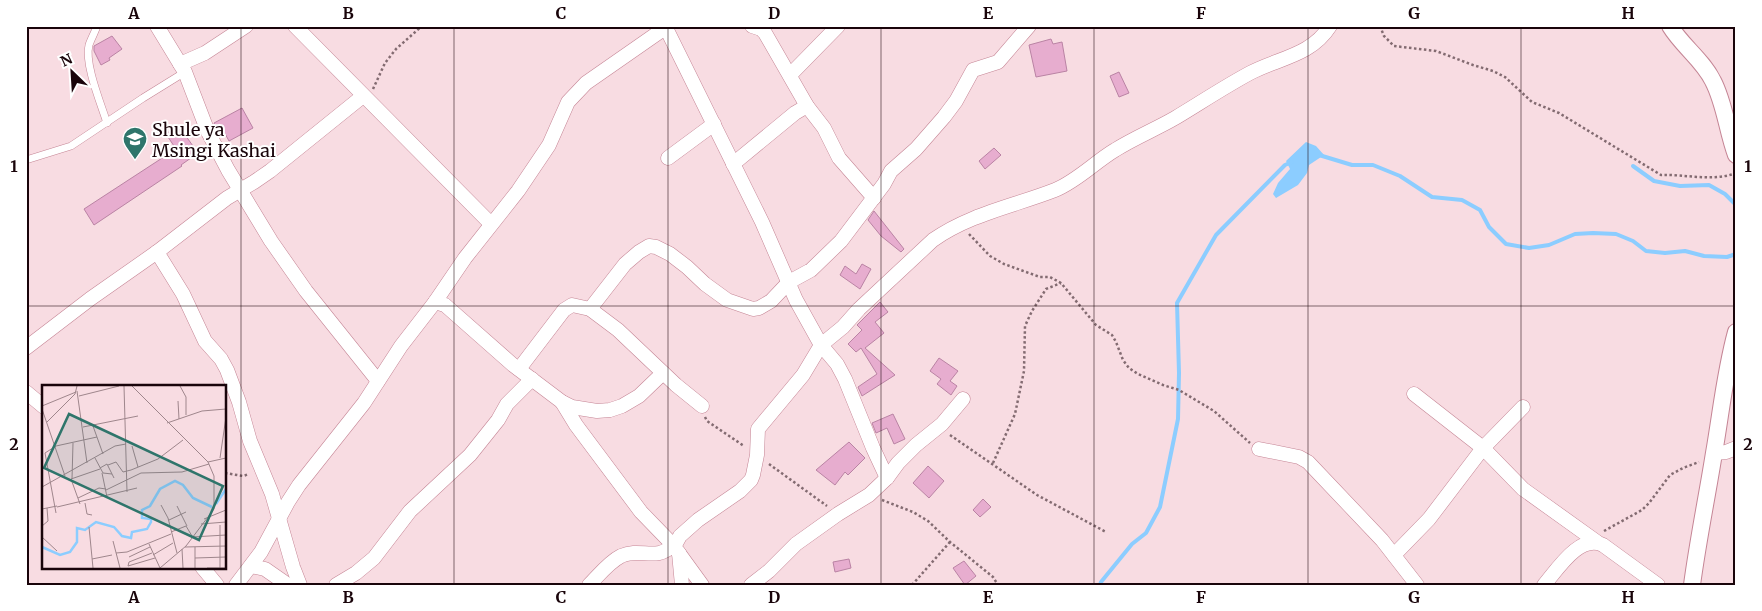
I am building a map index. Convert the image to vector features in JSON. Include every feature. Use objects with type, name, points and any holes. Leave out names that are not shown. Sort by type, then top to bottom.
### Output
[{"type":"street","points":[[157,26],[182,68],[208,132],[228,170],[292,272],[378,381]]},
{"type":"street","points":[[182,68],[246,26]]},
{"type":"street","points":[[295,26],[491,224]]},
{"type":"street","points":[[752,26],[761,29],[764,33],[790,74],[807,106],[824,128],[839,158],[874,198]]},
{"type":"street","points":[[790,74],[838,26]]},
{"type":"street","points":[[590,309],[625,264],[638,252],[649,246],[656,247],[670,254],[727,300],[753,309],[759,308],[771,301],[789,282],[811,270],[841,241],[884,184],[891,171],[916,149],[944,117],[973,70],[998,62],[1020,39],[1029,26]]},
{"type":"street","points":[[682,585],[675,548],[680,536],[698,520],[740,491],[754,475],[758,429],[803,375],[821,345],[933,240],[960,224],[983,214],[1062,186],[1116,149],[1173,119],[1250,73],[1312,46],[1330,26]]},
{"type":"street","points":[[1670,26],[1684,46],[1713,80],[1721,100],[1736,155]]},
{"type":"street","points":[[236,585],[262,552],[288,502],[300,485],[364,403],[401,346],[518,190],[549,145],[560,115],[574,94],[602,71],[665,27],[762,222],[796,300],[821,345],[837,364],[845,379],[887,478]]},
{"type":"street","points":[[26,348],[219,204],[280,163],[364,97]]},
{"type":"street","points":[[733,164],[795,113],[807,106]]},
{"type":"street","points":[[668,158],[714,124]]},
{"type":"street","points":[[157,252],[183,294],[205,341],[221,359],[227,370],[250,440],[279,518],[292,567],[300,585]]},
{"type":"street","points":[[435,302],[445,305],[490,346],[562,402],[641,512],[675,548],[702,585]]},
{"type":"street","points":[[519,369],[567,307],[572,304],[590,309],[618,330],[663,373],[702,406]]},
{"type":"street","points":[[1692,585],[1701,521],[1714,454],[1730,388],[1736,332]]},
{"type":"street","points":[[562,402],[579,408],[597,411],[610,410],[622,406],[639,396],[663,373]]},
{"type":"street","points":[[336,585],[356,573],[374,558],[410,512],[470,455],[498,420],[502,411],[532,379]]},
{"type":"street","points":[[26,392],[42,405]]},
{"type":"street","points":[[1414,394],[1483,448],[1523,489],[1622,557],[1658,585]]},
{"type":"street","points":[[751,585],[769,571],[796,544],[838,514],[869,495],[887,478],[904,457],[938,428],[963,399]]},
{"type":"street","points":[[1394,555],[1429,519],[1483,448],[1523,407]]},
{"type":"street","points":[[1714,454],[1736,448]]},
{"type":"street","points":[[1259,449],[1299,457],[1308,462],[1394,555],[1417,585]]},
{"type":"street","points":[[1544,585],[1579,546],[1595,540]]},
{"type":"street","points":[[589,585],[621,556],[641,552],[655,555],[675,548]]},
{"type":"street","points":[[251,566],[265,569],[288,585]]},
{"type":"street","points":[[203,568],[217,585]]},
{"type":"lane","points":[[97,26],[89,46],[89,56],[93,82],[107,123]]},
{"type":"lane","points":[[26,160],[71,146],[143,98],[182,68]]},
{"type":"path","points":[[364,97],[373,89],[385,63],[396,49],[422,26]]},
{"type":"path","points":[[1380,26],[1384,36],[1394,46],[1436,51],[1505,77],[1532,102],[1559,113],[1660,175],[1676,174],[1708,177],[1736,173]]},
{"type":"path","points":[[960,224],[990,256],[1004,264],[1040,276],[1050,277],[1061,284],[1096,325],[1112,335],[1123,360],[1129,368],[1162,385],[1179,390],[1214,411],[1247,441],[1259,449]]},
{"type":"path","points":[[993,463],[1015,414],[1024,371],[1025,326],[1046,289],[1061,284]]},
{"type":"path","points":[[938,428],[993,463],[1038,495],[1106,532]]},
{"type":"path","points":[[1595,540],[1642,510],[1670,475],[1714,454]]},
{"type":"path","points":[[226,473],[243,476],[262,468]]},
{"type":"path","points":[[869,495],[913,512],[928,521],[950,542],[993,577],[998,585]]},
{"type":"path","points":[[912,585],[950,542]]},
{"type":"water","points":[[1306,142],[1316,146],[1324,155],[1309,165],[1307,173],[1298,185],[1276,198],[1273,194],[1278,183],[1290,169],[1286,161]]},
{"type":"building","points":[[112,36],[122,49],[101,65],[94,51],[94,46]]},
{"type":"building","points":[[1051,39],[1053,44],[1062,42],[1067,71],[1036,77],[1029,45]]},
{"type":"building","points":[[1119,72],[1129,93],[1119,97],[1110,76]]},
{"type":"building","points":[[242,108],[253,128],[229,141],[223,130],[218,133],[214,123]]},
{"type":"building","points":[[178,125],[198,153],[182,166],[94,225],[84,209],[176,149],[166,134]]},
{"type":"building","points":[[994,148],[1001,155],[985,169],[979,161]]},
{"type":"building","points":[[874,211],[904,249],[901,252],[881,236],[868,220]]},
{"type":"building","points":[[862,264],[871,269],[860,289],[840,275],[845,266],[856,274]]},
{"type":"building","points":[[880,302],[888,312],[875,322],[884,333],[865,348],[895,375],[862,396],[858,387],[877,374],[861,348],[856,352],[848,344],[862,330],[857,325]]},
{"type":"building","points":[[939,358],[958,371],[950,381],[957,386],[951,395],[937,384],[941,379],[930,371]]},
{"type":"building","points":[[893,414],[905,439],[894,444],[887,428],[876,433],[872,423]]},
{"type":"building","points":[[849,442],[865,458],[848,475],[845,472],[835,485],[816,470]]},
{"type":"building","points":[[928,466],[944,481],[929,498],[913,483]]},
{"type":"building","points":[[983,499],[991,507],[980,517],[973,510]]},
{"type":"building","points":[[849,559],[851,568],[835,572],[833,562]]},
{"type":"building","points":[[964,561],[976,576],[965,585],[953,568]]},
{"type":"waterway","points":[[1319,155],[1352,165],[1373,165],[1400,176],[1432,197],[1462,200],[1480,210],[1489,227],[1506,244],[1529,248],[1549,245],[1575,234],[1593,233],[1616,234],[1633,241],[1646,251],[1665,253],[1685,251],[1704,256],[1727,257],[1736,254]]},
{"type":"waterway","points":[[1100,585],[1132,544],[1146,533],[1160,507],[1178,419],[1177,303],[1216,235],[1285,165],[1292,162]]},
{"type":"waterway","points":[[1633,166],[1654,181],[1680,186],[1709,185],[1725,194],[1736,205]]},
{"type":"place","name":"Shule ya Msingi Kashai","points":[[135,160]]}]
